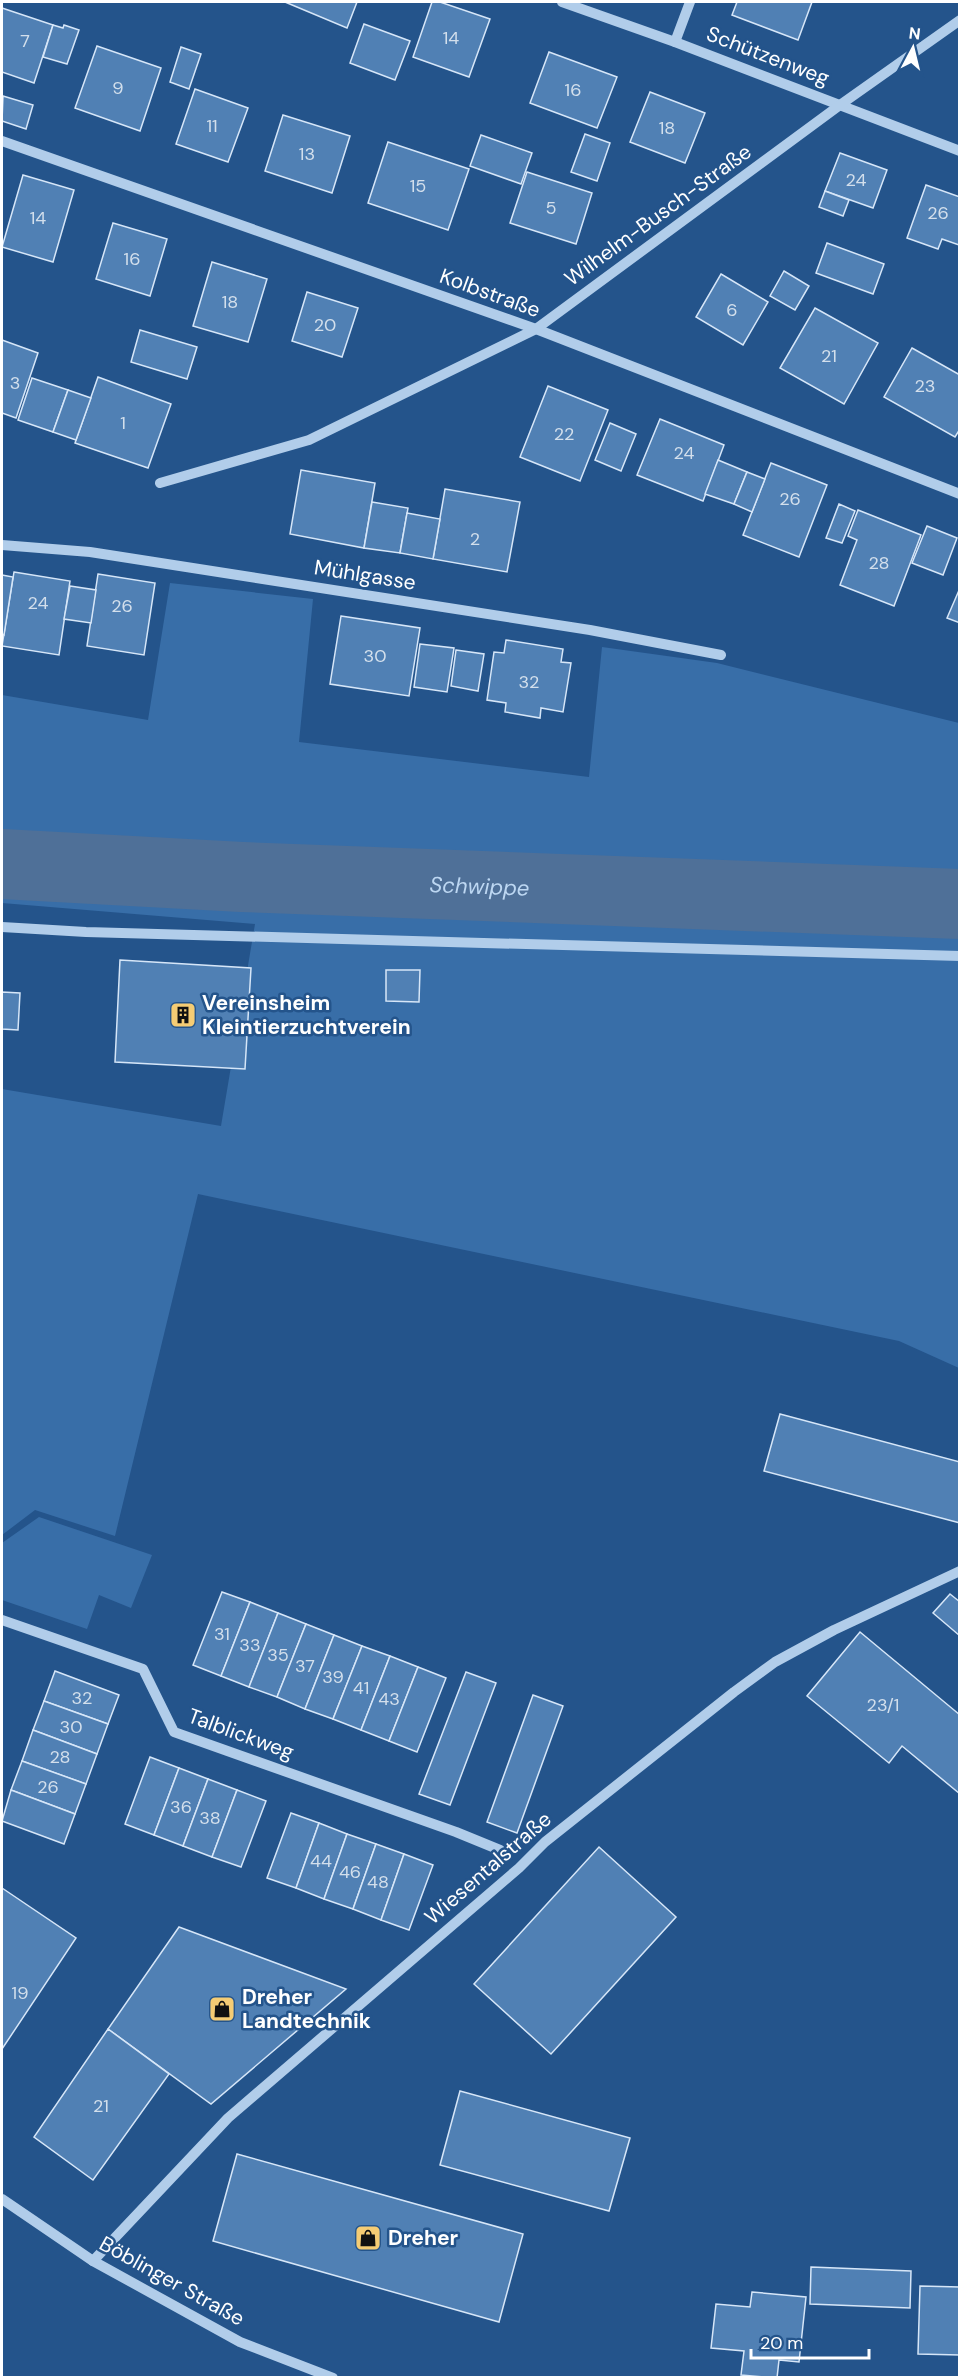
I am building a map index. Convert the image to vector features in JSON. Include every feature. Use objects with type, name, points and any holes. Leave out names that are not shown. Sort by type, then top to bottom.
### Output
[{"type":"street","name":"Schützenweg","points":[[562,2],[675,42],[960,150]]},
{"type":"street","points":[[675,42],[690,2]]},
{"type":"street","name":"Wilhelm-Busch-Straße","points":[[160,483],[309,440],[536,330],[840,105],[960,20]]},
{"type":"street","name":"Kolbstraße","points":[[2,141],[536,330],[960,494]]},
{"type":"street","name":"Mühlgasse","points":[[2,545],[90,552],[578,628],[721,655]]},
{"type":"street","points":[[2,927],[98,933],[960,956]]},
{"type":"street","name":"Wiesentalstraße","points":[[93,2261],[228,2118],[519,1868],[554,1835],[775,1662],[834,1630],[960,1571]]},
{"type":"street","name":"Talblickweg","points":[[2,1620],[143,1669],[174,1732],[501,1850]]},
{"type":"street","name":"Böblinger Straße","points":[[2,2199],[93,2261],[240,2342],[333,2378]]},
{"type":"shaded area","points":[[170,583],[313,599],[299,742],[589,777],[602,647],[717,663],[959,723],[959,1368],[899,1341],[198,1194],[115,1536],[35,1510],[2,1535],[2,1089],[221,1126],[255,924],[2,903],[2,695],[148,720]]},
{"type":"shaded area","points":[[39,1517],[152,1555],[131,1608],[99,1595],[87,1629],[2,1600],[2,1543]]},
{"type":"building","points":[[285,2],[357,2],[347,28]]},
{"type":"building","points":[[432,2],[440,2],[490,19],[469,77],[413,57]]},
{"type":"building","points":[[737,2],[812,2],[798,40],[732,15]]},
{"type":"building","points":[[2,8],[53,25],[34,83],[2,72]]},
{"type":"building","points":[[364,24],[410,41],[395,80],[350,63]]},
{"type":"building","points":[[53,25],[63,28],[64,25],[79,30],[67,64],[43,57]]},
{"type":"building","points":[[97,46],[161,68],[140,131],[75,108]]},
{"type":"building","points":[[181,47],[201,54],[189,89],[170,82]]},
{"type":"building","points":[[549,52],[617,77],[597,128],[530,103]]},
{"type":"building","points":[[195,89],[248,108],[228,162],[176,144]]},
{"type":"building","points":[[650,92],[705,113],[685,163],[630,142]]},
{"type":"building","points":[[3,96],[33,105],[26,129],[2,121]]},
{"type":"building","points":[[283,115],[350,136],[332,193],[265,171]]},
{"type":"building","points":[[585,134],[610,143],[597,181],[571,172]]},
{"type":"building","points":[[481,135],[532,153],[521,184],[470,166]]},
{"type":"building","points":[[388,142],[469,169],[448,230],[368,203]]},
{"type":"building","points":[[840,153],[887,170],[873,208],[825,191]]},
{"type":"building","points":[[527,172],[592,193],[576,244],[510,223]]},
{"type":"building","points":[[23,175],[74,190],[53,262],[2,247]]},
{"type":"building","points":[[926,185],[960,197],[959,245],[942,239],[938,249],[907,238]]},
{"type":"building","points":[[825,191],[849,200],[843,216],[819,207]]},
{"type":"building","points":[[113,223],[167,239],[150,296],[96,279]]},
{"type":"building","points":[[827,243],[884,264],[873,294],[816,273]]},
{"type":"building","points":[[212,262],[267,279],[248,342],[193,326]]},
{"type":"building","points":[[784,271],[809,286],[795,310],[770,296]]},
{"type":"building","points":[[721,274],[768,302],[743,345],[696,317]]},
{"type":"building","points":[[307,292],[358,308],[342,357],[292,341]]},
{"type":"building","points":[[815,308],[878,343],[844,404],[780,368]]},
{"type":"building","points":[[140,330],[197,347],[187,379],[131,362]]},
{"type":"building","points":[[2,340],[38,353],[16,418],[2,413]]},
{"type":"building","points":[[912,348],[960,375],[960,429],[955,437],[884,397]]},
{"type":"building","points":[[98,377],[171,404],[148,468],[75,443]]},
{"type":"building","points":[[32,378],[68,390],[53,432],[18,420]]},
{"type":"building","points":[[548,386],[608,410],[580,481],[520,457]]},
{"type":"building","points":[[68,390],[91,398],[76,440],[53,432]]},
{"type":"building","points":[[660,419],[724,445],[703,501],[637,475]]},
{"type":"building","points":[[610,423],[636,434],[621,471],[595,460]]},
{"type":"building","points":[[718,460],[747,472],[734,504],[705,494]]},
{"type":"building","points":[[771,463],[827,485],[799,557],[743,535]]},
{"type":"building","points":[[301,470],[375,483],[364,548],[290,534]]},
{"type":"building","points":[[747,472],[765,479],[752,512],[734,504]]},
{"type":"building","points":[[445,489],[520,502],[507,572],[433,559]]},
{"type":"building","points":[[372,502],[408,508],[400,553],[364,548]]},
{"type":"building","points":[[839,504],[855,511],[842,543],[826,538]]},
{"type":"building","points":[[858,510],[921,535],[894,606],[840,585],[857,540],[848,536]]},
{"type":"building","points":[[407,513],[440,519],[433,559],[400,553]]},
{"type":"building","points":[[927,526],[957,538],[943,575],[912,563]]},
{"type":"building","points":[[14,572],[70,581],[59,655],[2,646]]},
{"type":"building","points":[[98,574],[155,583],[144,655],[87,646]]},
{"type":"building","points":[[2,575],[13,577],[4,635],[2,634]]},
{"type":"building","points":[[70,586],[96,590],[91,623],[64,619]]},
{"type":"building","points":[[960,588],[960,623],[947,618]]},
{"type":"building","points":[[341,616],[420,628],[409,696],[330,684]]},
{"type":"building","points":[[506,640],[563,649],[561,662],[571,663],[563,712],[541,708],[540,718],[505,712],[506,703],[487,700],[494,652],[504,653]]},
{"type":"building","points":[[420,644],[454,648],[447,692],[414,687]]},
{"type":"building","points":[[456,650],[484,654],[478,691],[451,686]]},
{"type":"building","name":"Vereinsheim Kleintierzuchtverein","points":[[120,960],[251,968],[245,1069],[115,1062]]},
{"type":"building","points":[[386,970],[420,970],[419,1002],[386,1001]]},
{"type":"building","points":[[2,992],[20,993],[18,1030],[2,1029]]},
{"type":"building","points":[[780,1414],[960,1462],[960,1523],[764,1471]]},
{"type":"building","points":[[222,1592],[250,1602],[221,1676],[193,1665]]},
{"type":"building","points":[[950,1594],[960,1602],[960,1636],[933,1613]]},
{"type":"building","points":[[250,1602],[278,1613],[249,1687],[221,1676]]},
{"type":"building","points":[[278,1613],[306,1624],[277,1697],[249,1687]]},
{"type":"building","points":[[306,1624],[334,1635],[305,1709],[277,1697]]},
{"type":"building","points":[[860,1632],[960,1715],[960,1794],[902,1746],[889,1763],[807,1696]]},
{"type":"building","points":[[334,1635],[362,1646],[333,1719],[305,1709]]},
{"type":"building","points":[[362,1646],[390,1656],[361,1730],[333,1719]]},
{"type":"building","points":[[390,1656],[418,1667],[389,1741],[361,1730]]},
{"type":"building","points":[[418,1667],[446,1678],[417,1752],[389,1741]]},
{"type":"building","points":[[55,1671],[119,1695],[108,1724],[44,1701]]},
{"type":"building","points":[[466,1672],[496,1683],[450,1805],[419,1794]]},
{"type":"building","points":[[533,1695],[563,1706],[517,1833],[487,1822]]},
{"type":"building","points":[[44,1701],[108,1724],[97,1754],[33,1730]]},
{"type":"building","points":[[33,1730],[97,1754],[86,1784],[22,1761]]},
{"type":"building","points":[[150,1757],[179,1768],[154,1835],[125,1824]]},
{"type":"building","points":[[22,1761],[86,1784],[75,1814],[11,1790]]},
{"type":"building","points":[[179,1768],[208,1779],[183,1846],[154,1835]]},
{"type":"building","points":[[208,1779],[237,1790],[212,1857],[183,1846]]},
{"type":"building","points":[[11,1790],[75,1814],[64,1844],[2,1821]]},
{"type":"building","points":[[237,1790],[266,1801],[241,1867],[212,1857]]},
{"type":"building","points":[[291,1813],[319,1823],[296,1888],[267,1878]]},
{"type":"building","points":[[319,1823],[347,1834],[324,1899],[296,1888]]},
{"type":"building","points":[[347,1834],[376,1844],[353,1909],[324,1899]]},
{"type":"building","points":[[376,1844],[404,1854],[381,1920],[353,1909]]},
{"type":"building","points":[[599,1847],[676,1917],[551,2054],[474,1984]]},
{"type":"building","points":[[404,1854],[433,1865],[409,1930],[381,1920]]},
{"type":"building","points":[[2,1888],[76,1938],[2,2049]]},
{"type":"building","name":"Dreher Landtechnik","points":[[179,1927],[346,1989],[211,2104],[108,2029]]},
{"type":"building","points":[[108,2029],[169,2074],[93,2180],[34,2137]]},
{"type":"building","points":[[460,2091],[630,2138],[609,2211],[440,2165]]},
{"type":"building","name":"Dreher","points":[[237,2154],[523,2234],[499,2322],[213,2241]]},
{"type":"building","points":[[811,2267],[911,2271],[910,2308],[810,2304]]},
{"type":"building","points":[[920,2286],[960,2287],[960,2355],[918,2354]]},
{"type":"building","points":[[752,2292],[806,2297],[799,2362],[779,2360],[777,2378],[741,2375],[744,2351],[711,2348],[716,2304],[750,2307]]},
{"type":"waterway","name":"Schwippe","points":[[2,864],[242,877],[960,904]]},
{"type":"place","name":"Vereinsheim Kleintierzuchtverein","points":[[183,1015]]},
{"type":"place","name":"Dreher Landtechnik","points":[[222,2009]]},
{"type":"place","name":"Dreher","points":[[368,2238]]}]
